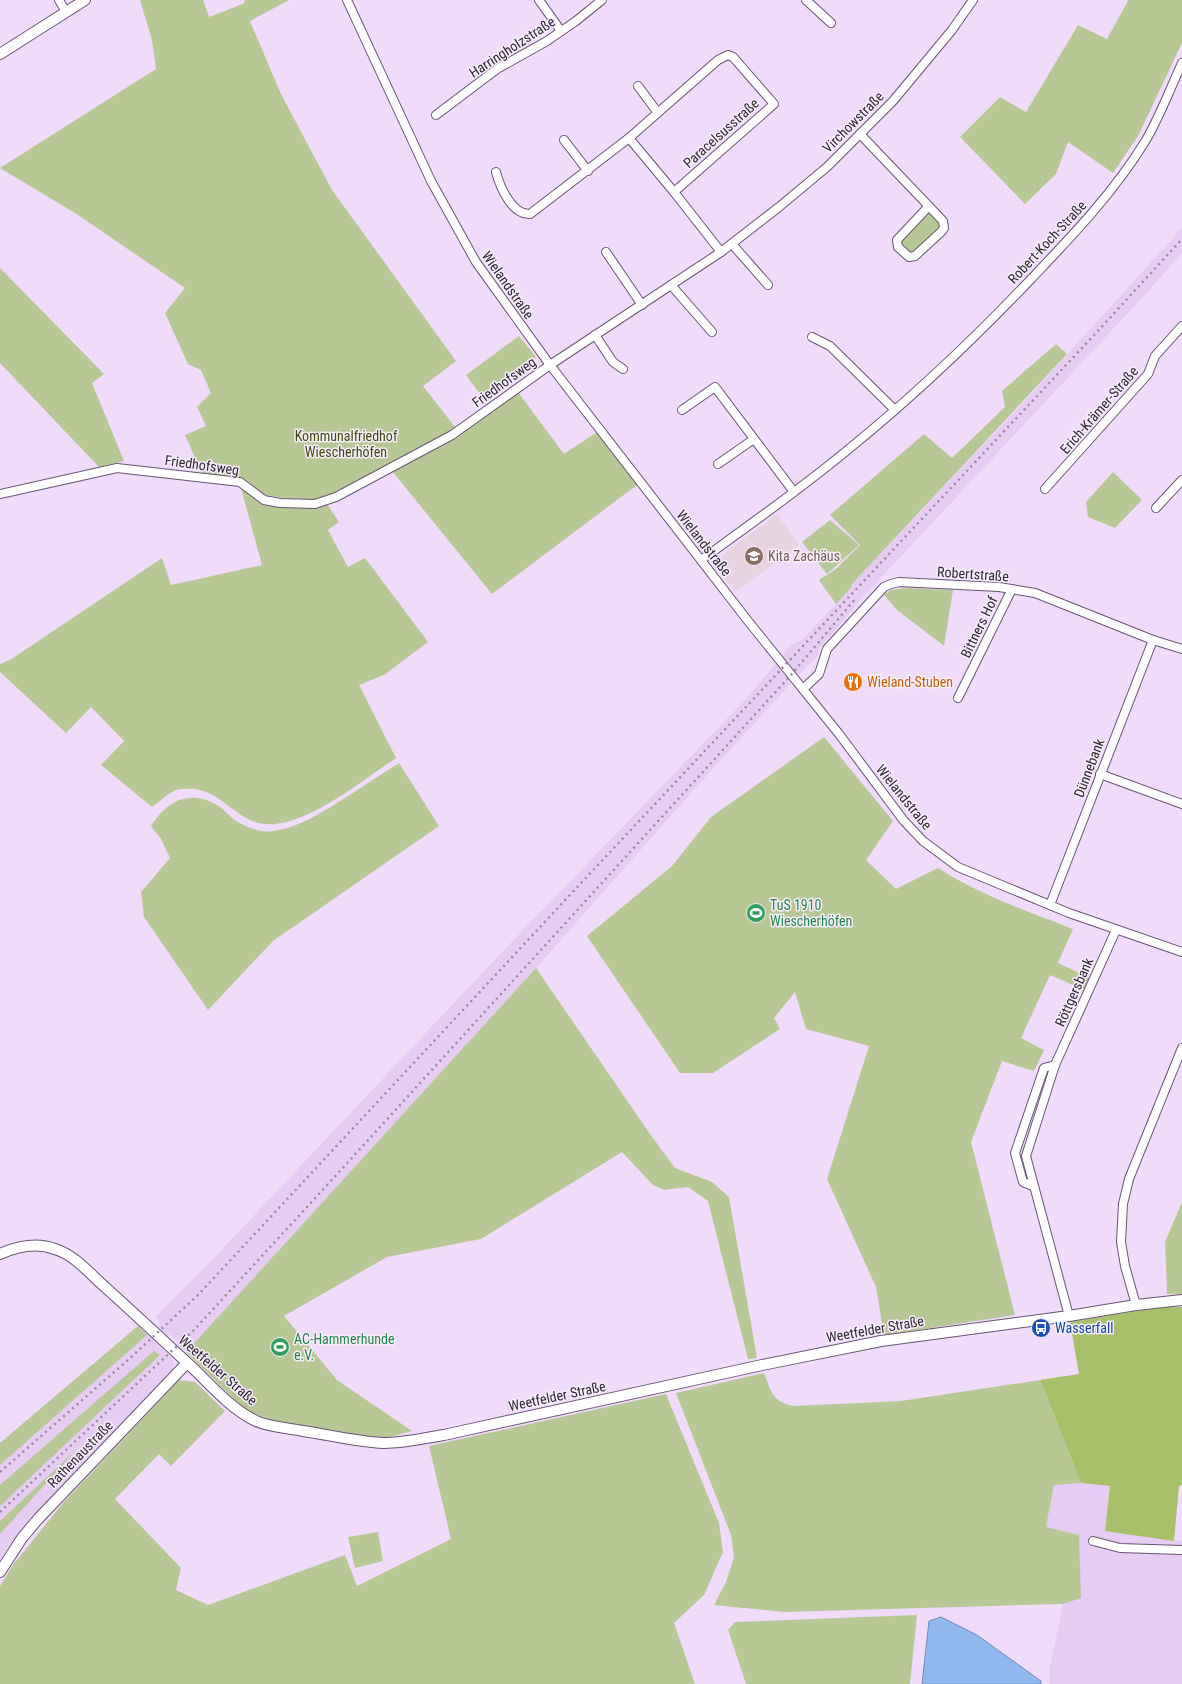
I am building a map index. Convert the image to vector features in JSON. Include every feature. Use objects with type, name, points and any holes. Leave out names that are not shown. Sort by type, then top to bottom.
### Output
[{"type":"street","points":[[59,0],[66,12]]},
{"type":"street","points":[[0,54],[85,0]]},
{"type":"street","name":"Wielandstraße","points":[[347,0],[431,181],[462,239],[492,286],[550,365],[904,821],[923,841],[958,867],[1050,905],[1116,930],[1182,952]]},
{"type":"street","points":[[539,0],[562,31]]},
{"type":"street","name":"Harringholzstraße","points":[[436,116],[497,69],[562,31],[602,0]]},
{"type":"street","points":[[806,0],[831,24]]},
{"type":"street","name":"Virchowstraße","points":[[550,365],[732,244],[827,167],[893,101],[920,69],[973,0]]},
{"type":"street","name":"Paracelsusstraße","points":[[496,172],[499,185],[515,209],[524,214],[530,214],[588,171],[629,138],[718,60],[728,55],[733,58],[774,104],[674,192]]},
{"type":"street","name":"Robert-Koch-Straße","points":[[701,560],[794,492],[849,449],[895,410],[993,318],[1056,253],[1093,212],[1127,169],[1147,138],[1182,63]]},
{"type":"street","points":[[638,86],[658,113]]},
{"type":"street","points":[[860,134],[944,221],[944,228],[919,253],[913,257],[909,257],[898,247],[897,240],[929,206]]},
{"type":"street","points":[[629,138],[674,192],[720,252]]},
{"type":"street","points":[[564,140],[588,171]]},
{"type":"street","points":[[732,244],[768,286]]},
{"type":"street","points":[[606,252],[642,305]]},
{"type":"street","points":[[671,285],[712,332]]},
{"type":"street","name":"Erich-Krämer-Straße","points":[[1045,489],[1148,374],[1155,356],[1182,326]]},
{"type":"street","points":[[595,335],[613,362],[622,369]]},
{"type":"street","points":[[812,337],[830,346],[895,410]]},
{"type":"street","name":"Friedhofsweg","points":[[0,494],[117,468],[240,482],[264,500],[280,503],[316,504],[336,497],[452,435],[550,365]]},
{"type":"street","points":[[682,410],[715,387],[794,492]]},
{"type":"street","points":[[718,464],[754,439]]},
{"type":"street","points":[[1156,508],[1182,480]]},
{"type":"street","name":"Robertstraße","points":[[803,689],[819,674],[827,649],[884,588],[899,582],[1012,589],[1035,593],[1182,650]]},
{"type":"street","name":"Bittners Hof","points":[[958,698],[1012,589]]},
{"type":"street","name":"Dünnebank","points":[[1050,905],[1153,640]]},
{"type":"street","points":[[1100,774],[1182,804]]},
{"type":"street","name":"Röttgersbank","points":[[1069,1316],[1026,1156],[1055,1065],[1116,930]]},
{"type":"street","points":[[1136,1305],[1125,1266],[1121,1242],[1123,1204],[1129,1179],[1182,1048]]},
{"type":"street","name":"Röttgersbank","points":[[1033,1186],[1023,1182],[1015,1153],[1044,1068],[1055,1065]]},
{"type":"street","points":[[1030,1108],[1040,1112]]},
{"type":"street","points":[[1025,1121],[1036,1125]]},
{"type":"street","points":[[1022,1130],[1033,1133]]},
{"type":"street","name":"Weetfelder Straße","points":[[0,1254],[24,1246],[36,1245],[47,1246],[66,1253],[228,1401],[244,1414],[257,1421],[312,1432],[384,1443],[403,1442],[444,1435],[762,1365],[880,1341],[1069,1316],[1136,1305],[1182,1300]]},
{"type":"street","name":"Rathenaustraße","points":[[0,1572],[22,1538],[38,1519],[187,1363]]},
{"type":"street","points":[[1093,1541],[1120,1548],[1182,1550]]},
{"type":"shaded area","points":[[1182,228],[1182,253],[1143,297],[865,595],[819,649],[818,655],[691,793],[536,968],[186,1352],[170,1334],[158,1345],[174,1361],[173,1369],[127,1422],[65,1483],[7,1548],[0,1559],[0,1443],[138,1326],[149,1336],[160,1325],[156,1316],[213,1259],[502,952],[747,698],[791,645],[802,640],[851,588],[852,584],[1026,400]]},
{"type":"shaded area","name":"Kita Zachäus","points":[[777,514],[799,545],[735,592],[719,571],[718,560],[726,552]]},
{"type":"shaded area","points":[[1081,1483],[1110,1486],[1106,1531],[1182,1541],[1182,1684],[1050,1684],[1049,1672],[1063,1604],[1081,1597],[1046,1528],[1054,1485]]},
{"type":"green space","name":"Kommunalfriedhof Wiescherhöfen","points":[[140,0],[203,0],[209,17],[245,3],[244,0],[289,0],[250,21],[281,94],[332,190],[456,361],[423,386],[456,428],[413,455],[323,500],[283,498],[261,494],[244,480],[202,473],[185,435],[206,426],[197,407],[211,393],[201,370],[188,364],[165,313],[185,288],[75,213],[0,168],[156,69],[152,40]]},
{"type":"green space","points":[[1127,0],[1182,0],[1182,43],[1138,136],[1113,173],[1068,142],[1056,174],[1025,204],[960,137],[1000,97],[1026,112],[1078,25],[1107,39],[1128,1]]},
{"type":"green space","points":[[930,213],[939,221],[939,228],[915,251],[910,253],[901,246],[901,239],[927,214]]},
{"type":"green space","points":[[0,268],[104,374],[92,383],[124,461],[99,467],[0,363]]},
{"type":"green space","points":[[519,336],[536,357],[483,398],[466,375]]},
{"type":"green space","points":[[1056,344],[1067,354],[852,584],[851,588],[836,604],[819,580],[836,569],[860,545],[830,515],[924,434],[952,458],[1005,407],[1002,391]]},
{"type":"green space","points":[[518,392],[564,454],[597,432],[637,485],[492,594],[392,471]]},
{"type":"green space","points":[[1113,472],[1142,500],[1115,528],[1088,517],[1086,502]]},
{"type":"green space","points":[[241,488],[259,501],[275,506],[301,507],[327,504],[339,522],[328,530],[348,567],[365,558],[428,642],[384,675],[359,685],[396,758],[338,798],[305,815],[290,821],[275,824],[249,820],[210,793],[199,790],[175,790],[152,807],[101,765],[124,741],[91,707],[66,733],[0,672],[0,664],[10,660],[162,558],[171,585],[262,565]]},
{"type":"green space","points":[[830,520],[859,545],[827,574],[802,542]]},
{"type":"green space","points":[[906,588],[953,590],[944,646],[897,610],[884,595],[891,590]]},
{"type":"green space","points":[[824,737],[893,821],[866,860],[896,889],[938,868],[954,878],[987,894],[1073,929],[1058,963],[1090,978],[1085,990],[1050,975],[1021,1038],[1044,1050],[1034,1071],[1002,1061],[971,1142],[1015,1315],[884,1335],[876,1287],[827,1179],[869,1046],[806,1029],[795,992],[774,1018],[780,1029],[713,1073],[680,1073],[587,936],[672,866],[711,817]]},
{"type":"green space","points":[[399,763],[439,826],[273,941],[208,1010],[144,917],[141,892],[170,858],[161,839],[151,826],[157,817],[172,804],[180,800],[197,798],[207,800],[217,805],[236,821],[249,827],[268,831],[283,829],[319,814]]},
{"type":"green space","points":[[536,968],[675,1168],[712,1182],[729,1197],[757,1358],[748,1359],[708,1201],[688,1187],[664,1190],[653,1185],[622,1152],[481,1239],[387,1257],[284,1316],[337,1380],[412,1431],[382,1439],[279,1423],[245,1410],[186,1352]]},
{"type":"green space","points":[[1182,1202],[1182,1294],[1167,1294],[1165,1242]]},
{"type":"green space","points":[[1161,1307],[1182,1307],[1182,1485],[1179,1486],[1174,1541],[1105,1531],[1110,1486],[1081,1483],[1040,1380],[1079,1374],[1070,1322]]},
{"type":"green space","points":[[138,1326],[147,1335],[0,1465],[0,1443]]},
{"type":"green space","points":[[154,1351],[160,1355],[0,1506],[0,1485]]},
{"type":"green space","points":[[764,1373],[773,1395],[781,1402],[794,1406],[901,1401],[1040,1380],[1081,1483],[1054,1485],[1046,1527],[1079,1535],[1081,1598],[1063,1604],[784,1612],[714,1605],[726,1582],[734,1557],[731,1535],[676,1393]]},
{"type":"green space","points":[[179,1380],[195,1382],[225,1411],[171,1466],[159,1454],[115,1499],[181,1568],[176,1590],[208,1605],[345,1555],[357,1586],[451,1539],[429,1446],[666,1394],[719,1523],[723,1552],[704,1595],[674,1623],[695,1684],[0,1684],[0,1586],[13,1565],[63,1503]]},
{"type":"green space","points":[[77,1449],[0,1534],[0,1521]]},
{"type":"green space","points":[[378,1532],[383,1561],[355,1568],[348,1537]]},
{"type":"green space","points":[[917,1615],[910,1684],[746,1684],[728,1630],[735,1622]]},
{"type":"water","points":[[941,1617],[977,1635],[1041,1681],[1041,1684],[922,1684],[929,1621]]},
{"type":"railway","points":[[0,1472],[128,1360],[198,1295],[1097,332],[1182,239]]},
{"type":"railway","points":[[0,1512],[194,1330],[791,675],[856,598]]},
{"type":"place","name":"Kita Zachäus","points":[[754,556]]},
{"type":"place","name":"Wieland-Stuben","points":[[853,682]]},
{"type":"place","name":"TuS 1910 Wiescherhöfen","points":[[756,913]]},
{"type":"place","name":"Wasserfall","points":[[1041,1328]]},
{"type":"place","name":"AC-Hammerhunde e.V.","points":[[280,1347]]}]
